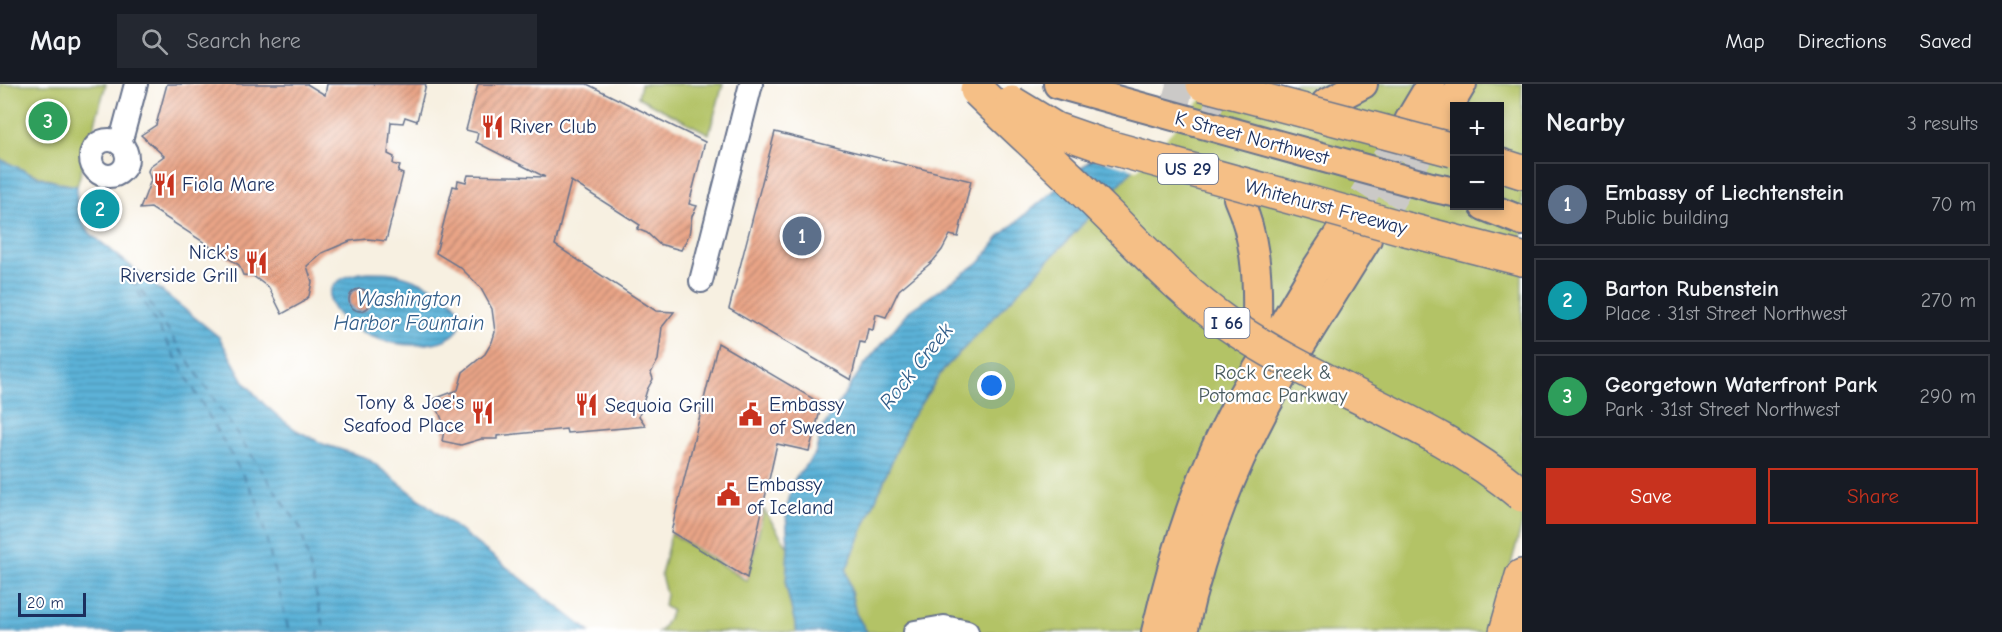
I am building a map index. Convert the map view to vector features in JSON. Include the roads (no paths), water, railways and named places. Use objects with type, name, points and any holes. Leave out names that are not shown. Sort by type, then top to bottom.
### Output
[{"type":"highway","points":[[1203,84],[1437,138]]},
{"type":"highway","name":"Whitehurst Freeway","points":[[971,87],[1006,99],[1055,129],[1101,145],[1522,260]]},
{"type":"highway","name":"I 66","points":[[971,87],[1049,157],[1174,280],[1224,322],[1278,354],[1444,441],[1495,473],[1522,495]]},
{"type":"highway","points":[[1504,166],[1522,172]]},
{"type":"highway","points":[[1512,624],[1522,576]]},
{"type":"main road","points":[[1326,103],[1363,84]]},
{"type":"main road","points":[[1431,84],[1437,138]]},
{"type":"main road","points":[[1437,138],[1462,84]]},
{"type":"main road","name":"K Street Northwest","points":[[1065,85],[1205,126],[1447,191]]},
{"type":"main road","points":[[1238,198],[1246,216],[1254,252],[1257,273],[1257,316]]},
{"type":"main road","points":[[1504,199],[1522,201]]},
{"type":"main road","points":[[1494,210],[1522,221]]},
{"type":"main road","points":[[1287,343],[1314,272],[1353,237]]},
{"type":"main road","points":[[1156,632],[1171,571],[1198,488],[1239,398],[1264,365],[1255,425],[1229,485],[1200,566],[1183,632]]},
{"type":"street","points":[[120,144],[136,84]]},
{"type":"street","points":[[701,281],[751,84]]},
{"type":"street","points":[[915,632],[944,627],[967,632]]},
{"type":"water","name":"Rock Creek","points":[[1212,84],[1066,242],[943,370],[908,423],[846,570],[856,614],[867,632],[797,632],[786,586],[788,547],[786,511],[794,480],[815,454],[823,427],[864,365],[909,311],[981,261],[1001,235],[1134,124]]},
{"type":"water","points":[[0,159],[47,179],[77,186],[79,212],[91,234],[219,337],[245,383],[280,418],[296,430],[323,444],[367,458],[590,632],[0,632]]},
{"type":"water","name":"Washington Harbor Fountain","points":[[392,273],[428,285],[441,292],[459,310],[461,320],[457,331],[449,338],[423,345],[381,340],[362,332],[341,318],[333,308],[330,299],[335,284],[354,274]],"holes":[[[361,290],[369,295],[371,301],[365,310],[358,311],[350,304],[350,297],[355,291]]]},
{"type":"tunnel","points":[[1166,84],[1225,100]]},
{"type":"tunnel","points":[[1341,232],[1409,121]]},
{"type":"tunnel","points":[[1367,239],[1434,131]]},
{"type":"place","name":"Georgetown Waterfront Park","points":[[48,121]]},
{"type":"place","name":"River Club","points":[[492,126]]},
{"type":"place","name":"Fiola Mare","points":[[164,184]]},
{"type":"place","name":"Barton Rubenstein","points":[[100,209]]},
{"type":"place","name":"Embassy of Liechtenstein","points":[[802,236]]},
{"type":"place","name":"Nick's Riverside Grill","points":[[256,263]]},
{"type":"place","name":"Sequoia Grill","points":[[587,405]]},
{"type":"place","name":"Tony & Joe's Seafood Place","points":[[482,413]]},
{"type":"place","name":"Embassy of Sweden","points":[[751,415]]},
{"type":"place","name":"Embassy of Iceland","points":[[729,495]]},
{"type":"park label","name":"Rock Creek & Potomac Parkway","points":[[1273,384]]}]
